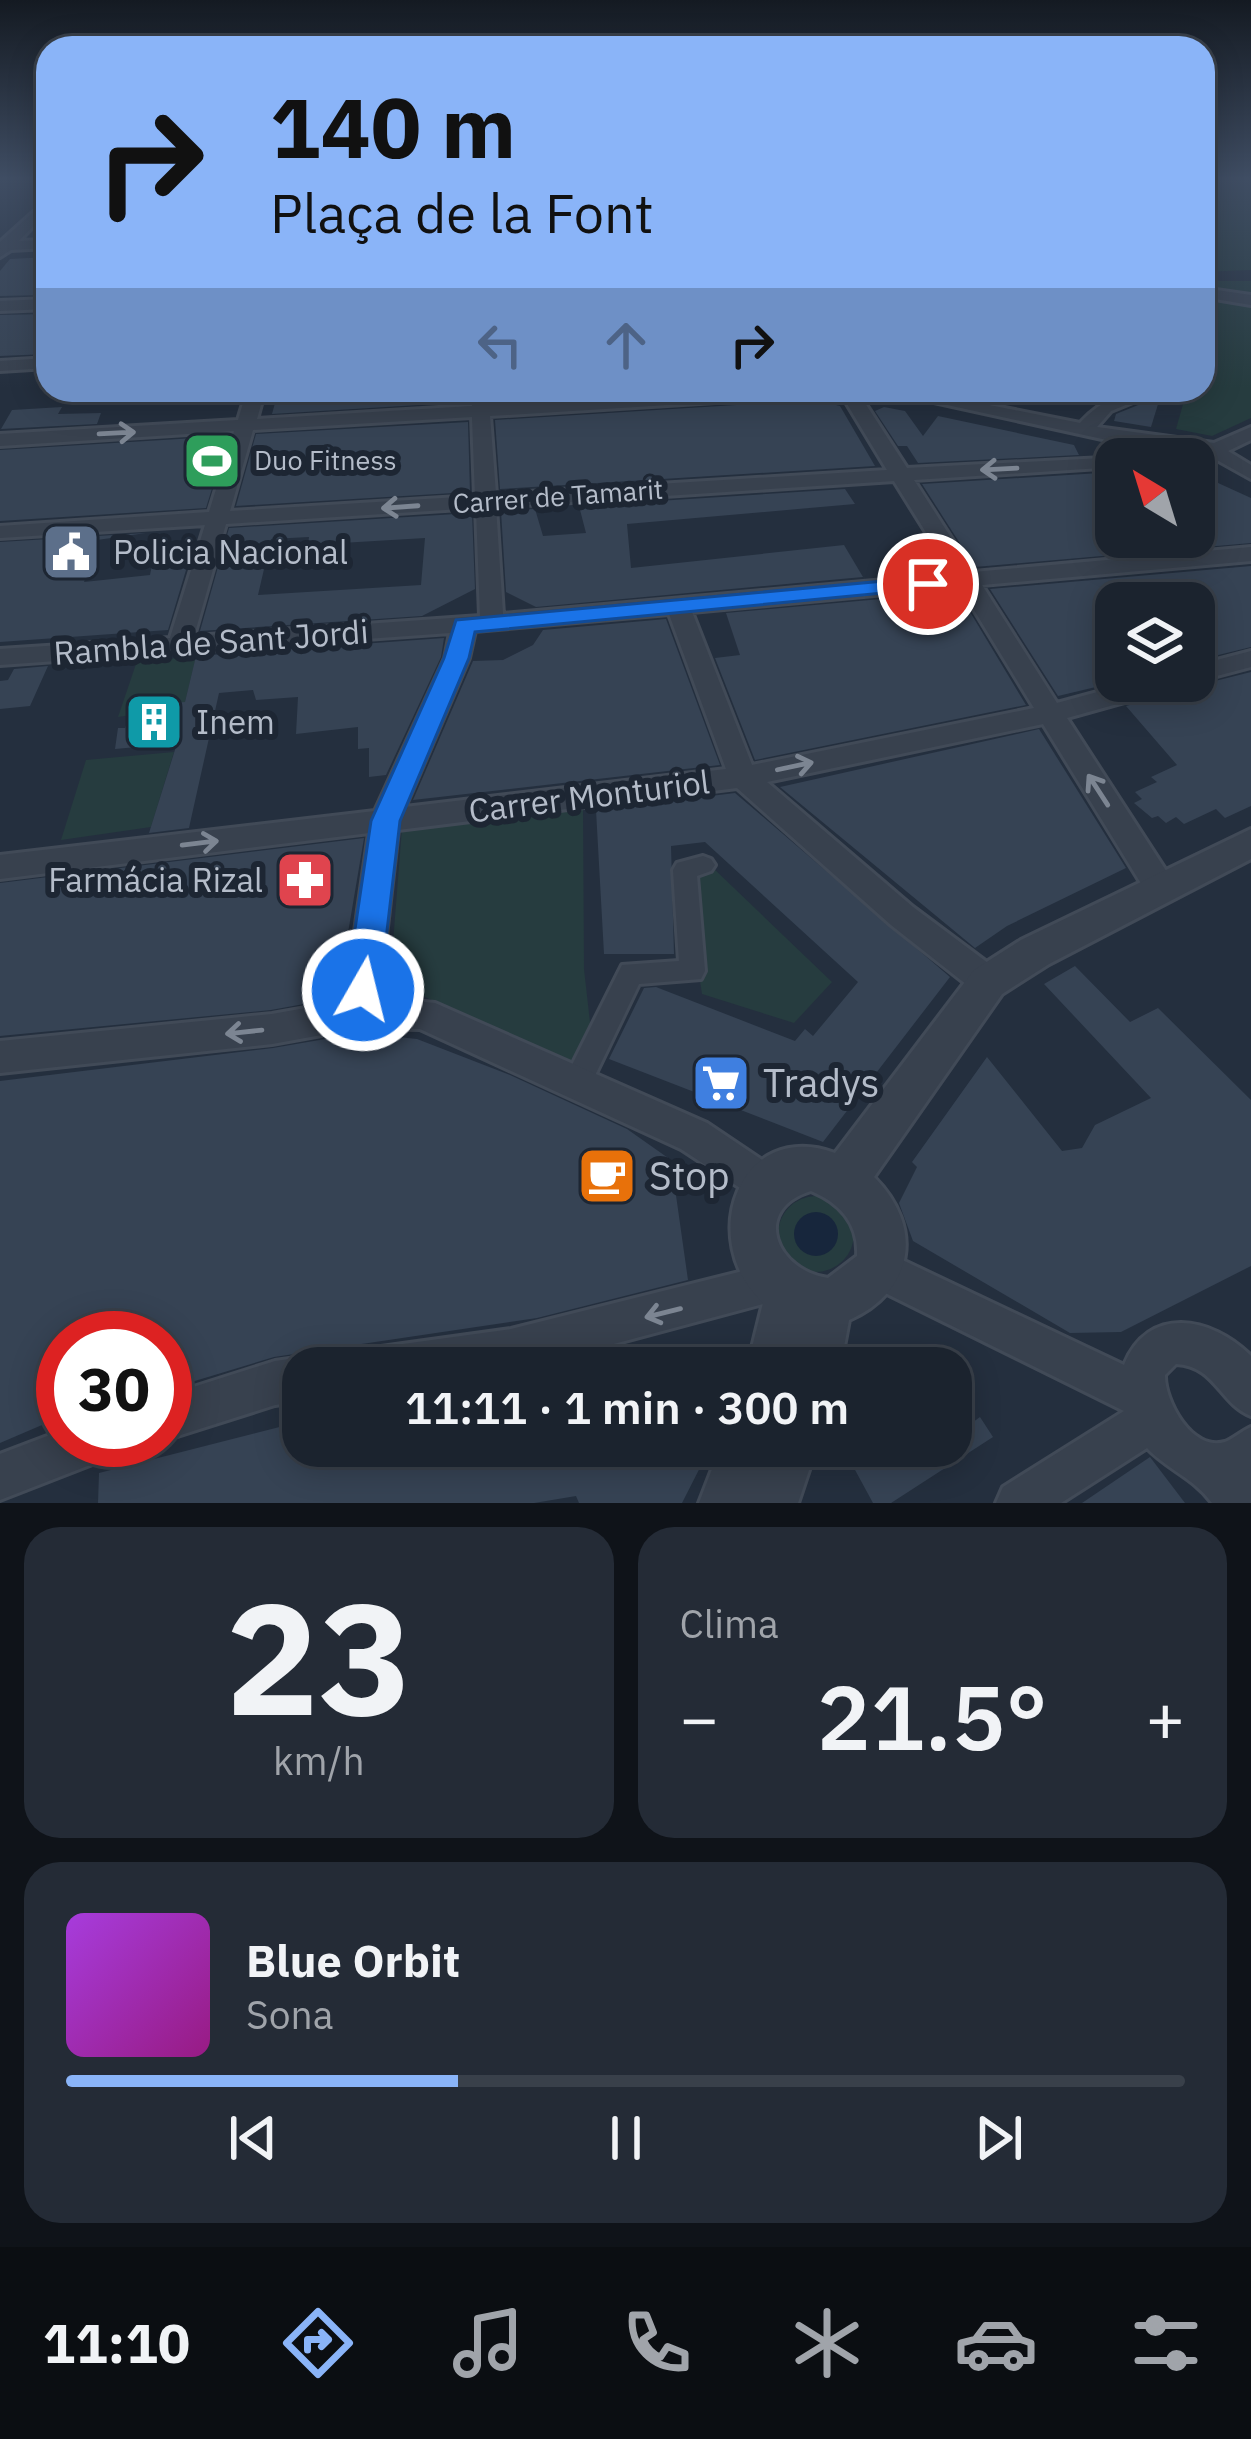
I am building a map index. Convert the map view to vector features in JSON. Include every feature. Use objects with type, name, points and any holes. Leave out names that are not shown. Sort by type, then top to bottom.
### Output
[{"type":"street","points":[[1,250],[36,253]]},
{"type":"street","points":[[1215,302],[1251,301]]},
{"type":"street","points":[[0,306],[36,304]]},
{"type":"street","points":[[0,366],[36,364]]},
{"type":"street","points":[[180,644],[253,402]]},
{"type":"street","points":[[0,440],[246,426],[463,402]]},
{"type":"street","points":[[481,402],[492,623]]},
{"type":"street","points":[[856,402],[1161,889]]},
{"type":"street","points":[[947,402],[1114,438]]},
{"type":"street","points":[[1084,430],[1105,407],[1119,402]]},
{"type":"street","points":[[1215,460],[1251,433]]},
{"type":"street","points":[[1218,454],[1251,473]]},
{"type":"street","name":"Carrer de Tamarit","points":[[0,532],[1095,462]]},
{"type":"street","points":[[1215,471],[1251,489]]},
{"type":"street","points":[[988,982],[902,916],[743,777],[678,606],[1251,554]]},
{"type":"street","name":"Rambla de Sant Jordi","points":[[0,657],[423,628],[462,637],[492,623],[678,606]]},
{"type":"street","points":[[360,1013],[385,821],[462,637]]},
{"type":"street","points":[[1215,668],[1251,659]]},
{"type":"street","name":"Carrer Monturiol","points":[[0,866],[743,777],[1095,701]]},
{"type":"street","points":[[845,1179],[988,982],[1035,952],[1251,843]]},
{"type":"street","points":[[577,1083],[631,973],[692,971],[685,870],[703,866]]},
{"type":"street","points":[[0,1057],[272,1029],[360,1013],[423,1014],[694,1136],[766,1186]]},
{"type":"street","points":[[527,1347],[796,1293],[848,1298],[878,1268],[880,1228],[873,1209],[845,1179],[829,1172],[794,1170],[766,1186],[751,1222],[761,1264],[796,1293],[820,1347]]},
{"type":"street","points":[[878,1268],[1149,1409]]},
{"type":"street","points":[[780,1347],[796,1293]]},
{"type":"street","points":[[1239,1469],[1172,1443],[1149,1409],[1144,1365],[1166,1342],[1200,1345],[1242,1366]]},
{"type":"street","points":[[192,1409],[282,1381]]},
{"type":"street","points":[[1019,1503],[1149,1409]]},
{"type":"street","points":[[0,1478],[36,1464]]},
{"type":"street","points":[[727,1503],[740,1467]]},
{"type":"street","points":[[770,1503],[783,1467]]},
{"type":"green space","points":[[1215,247],[1251,247],[1251,270],[1215,272]]},
{"type":"green space","points":[[1215,281],[1251,281],[1251,418],[1212,436],[1176,429],[1184,402],[1215,402]]},
{"type":"green space","points":[[196,657],[184,707],[118,717],[137,661]]},
{"type":"green space","points":[[174,752],[151,827],[61,840],[86,760]]},
{"type":"green space","points":[[583,807],[584,969],[592,1040],[578,1067],[425,997],[391,968],[402,828]]},
{"type":"green space","points":[[711,866],[832,982],[794,1023],[702,994],[683,874]]},
{"type":"green space","points":[[816,1196],[843,1207],[854,1234],[843,1261],[816,1272],[789,1261],[778,1234],[789,1207]]},
{"type":"water","points":[[816,1212],[832,1218],[838,1234],[832,1250],[816,1256],[800,1250],[794,1234],[800,1218]]},
{"type":"building","points":[[36,258],[36,295],[0,296],[0,271],[10,259]]},
{"type":"building","points":[[36,314],[36,354],[0,356],[0,315]]},
{"type":"building","points":[[275,402],[451,403],[272,414]]},
{"type":"building","points":[[824,402],[840,406],[875,466],[500,489],[495,420]]},
{"type":"building","points":[[1159,402],[1151,427],[1114,421],[1116,414]]},
{"type":"building","points":[[62,407],[58,414],[101,413],[97,424],[1,429],[12,410]]},
{"type":"building","points":[[884,407],[905,411],[923,436],[938,416],[1074,445],[1079,455],[918,463],[907,446],[898,446],[875,411]]},
{"type":"building","points":[[468,422],[470,492],[236,506],[256,434]]},
{"type":"building","points":[[228,436],[206,508],[0,521],[0,450]]},
{"type":"building","points":[[1095,473],[1095,557],[975,567],[922,484]]},
{"type":"building","points":[[1215,482],[1251,498],[1251,543],[1215,546]]},
{"type":"building","points":[[845,489],[855,504],[627,524],[631,568],[844,545],[863,577],[536,607],[506,592],[501,511],[535,509],[543,536],[586,533],[579,506]]},
{"type":"building","points":[[472,513],[475,589],[422,616],[200,631],[229,528]],"holes":[[[309,537],[308,545],[425,538],[421,585],[258,595],[271,539]]]},
{"type":"building","points":[[146,533],[97,540],[84,582],[150,575],[154,555],[192,550],[168,630],[0,642],[0,542]]},
{"type":"building","points":[[1251,566],[1251,647],[1215,656],[1215,582],[1095,582],[1095,687],[1058,696],[990,589]]},
{"type":"building","points":[[958,592],[1026,705],[755,760],[715,658],[740,655],[726,613]]},
{"type":"building","points":[[666,619],[720,765],[413,800],[473,661],[503,660],[533,645],[543,630]]},
{"type":"building","points":[[444,638],[441,657],[386,775],[369,777],[369,748],[358,749],[358,727],[296,734],[298,697],[256,700],[253,690],[219,693],[189,828],[149,833],[179,737],[141,739],[137,747],[115,749],[118,728],[125,728],[129,717],[139,716],[150,705],[185,702],[196,656]]},
{"type":"building","points":[[48,666],[30,706],[0,709],[0,681],[8,680],[14,669]]},
{"type":"building","points":[[1251,672],[1251,806],[1225,818],[1216,809],[1184,824],[1176,817],[1166,823],[1158,816],[1152,818],[1134,803],[1142,799],[1135,792],[1157,782],[1151,777],[1177,765],[1126,706],[1215,702],[1215,681]]},
{"type":"building","points":[[1039,729],[1126,868],[1007,926],[975,948],[780,787]]},
{"type":"building","points":[[735,793],[950,977],[823,1142],[609,1059],[644,988],[656,987],[795,1041],[805,1029],[813,1036],[858,982],[705,842],[671,846],[674,954],[604,954],[596,810]]},
{"type":"building","points":[[364,838],[337,998],[271,1010],[0,1036],[0,883]]},
{"type":"building","points":[[1075,966],[1130,1022],[1158,1008],[1251,1100],[1251,1266],[1121,1332],[1070,1333],[913,1241],[899,1203],[917,1167],[912,1162],[987,1057],[1062,1151],[1082,1148],[1095,1125],[1151,1098],[1044,984]]},
{"type":"building","points":[[360,1033],[417,1039],[627,1129],[671,1160],[688,1280],[537,1318],[341,1347],[282,1347],[282,1356],[192,1382],[192,1311],[36,1311],[36,1428],[0,1443],[0,1081]]},
{"type":"building","points":[[980,1417],[993,1437],[972,1451],[972,1423]]},
{"type":"building","points":[[282,1426],[282,1467],[700,1467],[682,1503],[579,1503],[576,1496],[534,1503],[98,1503],[99,1473],[123,1467],[192,1467],[192,1449]]},
{"type":"building","points":[[1150,1457],[1185,1503],[1082,1503]]},
{"type":"building","points":[[853,1467],[947,1467],[891,1503],[873,1503]]},
{"type":"place","name":"Duo Fitness","points":[[212,461]]},
{"type":"place","name":"Policia Nacional","points":[[71,552]]},
{"type":"place","name":"Inem","points":[[154,722]]},
{"type":"place","name":"Farmácia Rizal","points":[[305,880]]},
{"type":"place","name":"Tradys","points":[[721,1083]]},
{"type":"place","name":"Stop","points":[[607,1176]]},
{"type":"route","points":[[363,990],[385,821],[457,658],[464,626],[928,584]]}]
